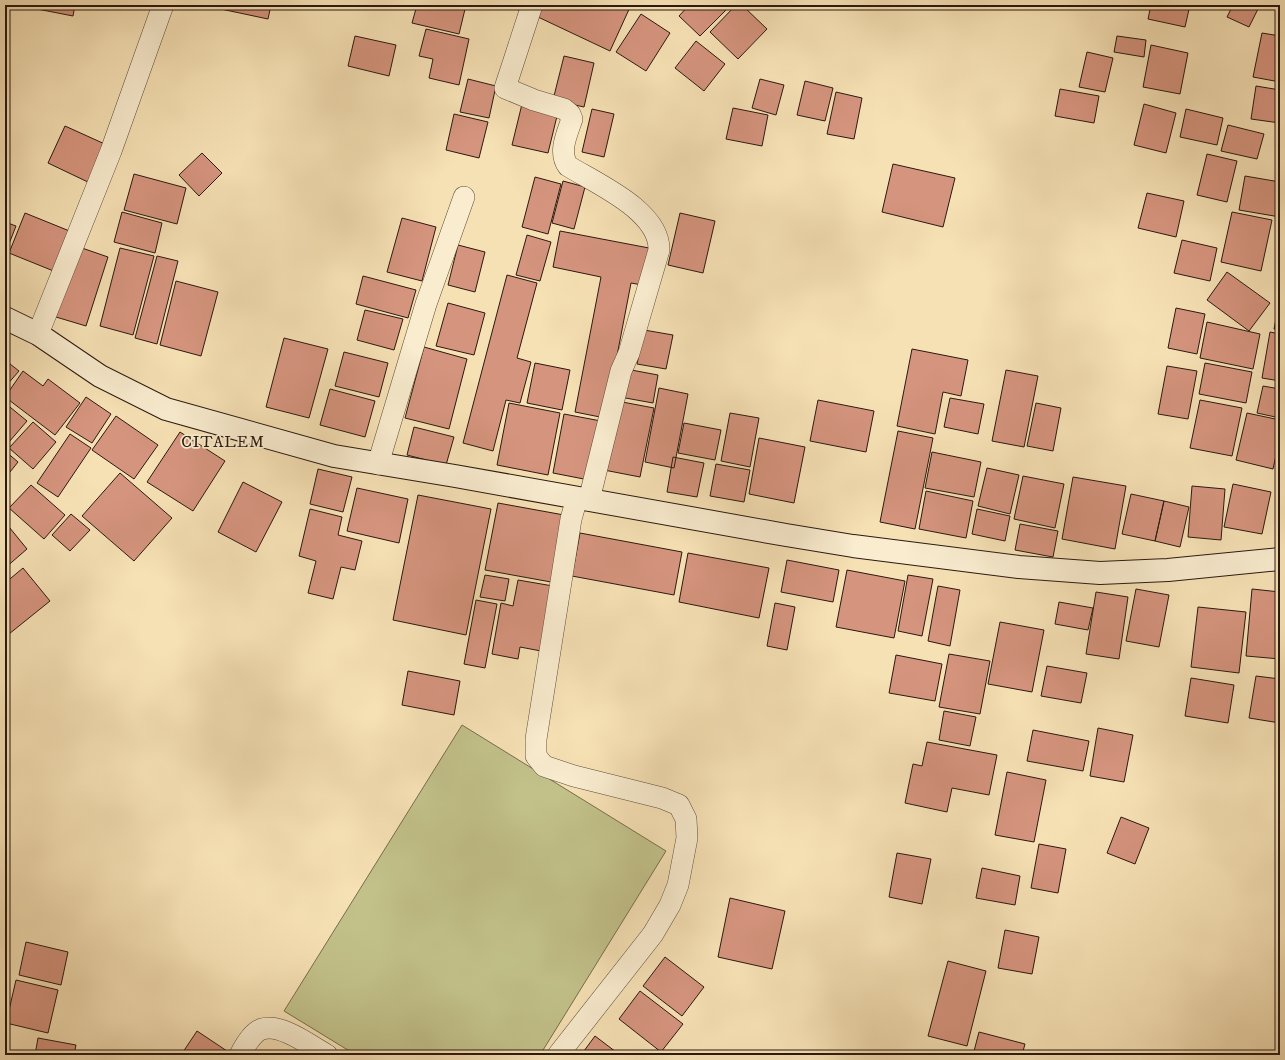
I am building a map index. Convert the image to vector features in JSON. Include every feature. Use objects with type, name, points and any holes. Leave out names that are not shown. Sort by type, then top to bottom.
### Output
[{"type":"main road","points":[[5,318],[38,334],[100,376],[166,408],[334,456],[854,546],[1019,567],[1100,573],[1168,570],[1280,559]]},
{"type":"street","points":[[38,334],[111,151],[163,5]]},
{"type":"street","points":[[532,5],[505,88],[534,100],[564,109],[570,114],[572,119],[563,150],[564,160],[568,166],[619,197],[645,216],[659,239],[657,258],[629,353],[621,371],[583,499],[571,519],[536,739],[536,756],[544,766],[574,776],[662,798],[679,805],[686,819],[687,838],[678,885],[670,905],[653,934],[558,1055]]},
{"type":"street","points":[[378,464],[426,304],[464,197]]},
{"type":"street","points":[[240,1055],[246,1044],[261,1029],[271,1028],[283,1030],[327,1055]]},
{"type":"shaded area","points":[[462,725],[666,851],[540,1055],[356,1055],[284,1011]]},
{"type":"building","points":[[28,5],[75,5],[73,16],[27,7]]},
{"type":"building","points":[[202,5],[271,5],[268,19]]},
{"type":"building","points":[[417,5],[466,5],[459,34],[412,23]]},
{"type":"building","points":[[503,5],[521,5],[519,10]]},
{"type":"building","points":[[543,5],[631,5],[610,51],[538,17]]},
{"type":"building","points":[[689,5],[731,5],[700,36],[679,16]]},
{"type":"building","points":[[736,5],[742,5],[767,29],[738,59],[710,32]]},
{"type":"building","points":[[1151,5],[1190,5],[1185,27],[1148,19]]},
{"type":"building","points":[[1233,5],[1260,5],[1249,27],[1227,17]]},
{"type":"building","points":[[641,14],[670,33],[646,71],[616,52]]},
{"type":"building","points":[[426,29],[469,39],[459,85],[429,78],[433,59],[419,56]]},
{"type":"building","points":[[1262,33],[1280,36],[1280,82],[1253,77]]},
{"type":"building","points":[[355,36],[396,45],[389,76],[348,66]]},
{"type":"building","points":[[1117,36],[1146,40],[1144,57],[1114,52]]},
{"type":"building","points":[[696,41],[725,64],[704,91],[675,68]]},
{"type":"building","points":[[1151,45],[1188,53],[1180,94],[1143,87]]},
{"type":"building","points":[[1087,52],[1113,58],[1105,92],[1079,87]]},
{"type":"building","points":[[564,56],[594,63],[584,107],[553,100]]},
{"type":"building","points":[[468,79],[496,86],[489,118],[460,112]]},
{"type":"building","points":[[760,79],[784,85],[776,115],[752,108]]},
{"type":"building","points":[[805,81],[833,88],[825,121],[797,115]]},
{"type":"building","points":[[1256,86],[1280,90],[1280,123],[1251,119]]},
{"type":"building","points":[[1060,89],[1099,96],[1094,123],[1055,116]]},
{"type":"building","points":[[836,92],[862,98],[854,139],[827,134]]},
{"type":"building","points":[[522,104],[558,112],[548,153],[512,145]]},
{"type":"building","points":[[1144,104],[1176,113],[1166,153],[1134,145]]},
{"type":"building","points":[[733,108],[768,115],[762,146],[726,139]]},
{"type":"building","points":[[592,109],[614,114],[604,157],[582,152]]},
{"type":"building","points":[[1186,109],[1223,118],[1217,145],[1180,137]]},
{"type":"building","points":[[454,114],[488,122],[479,158],[446,150]]},
{"type":"building","points":[[1228,125],[1264,134],[1257,159],[1221,151]]},
{"type":"building","points":[[65,126],[107,145],[90,183],[48,163]]},
{"type":"building","points":[[202,153],[222,173],[199,196],[179,175]]},
{"type":"building","points":[[1207,154],[1237,161],[1227,202],[1197,195]]},
{"type":"building","points":[[893,164],[955,178],[943,227],[882,212]]},
{"type":"building","points":[[134,174],[186,188],[177,224],[124,210]]},
{"type":"building","points":[[1245,176],[1280,182],[1280,217],[1239,210]]},
{"type":"building","points":[[535,177],[561,184],[548,234],[522,227]]},
{"type":"building","points":[[563,181],[585,187],[574,229],[552,223]]},
{"type":"building","points":[[1147,193],[1184,201],[1176,237],[1138,228]]},
{"type":"building","points":[[122,212],[162,223],[155,253],[114,242]]},
{"type":"building","points":[[1232,212],[1272,220],[1261,271],[1221,262]]},
{"type":"building","points":[[25,213],[72,232],[56,272],[9,253]]},
{"type":"building","points":[[680,213],[715,221],[703,273],[668,265]]},
{"type":"building","points":[[402,218],[436,227],[422,281],[387,272]]},
{"type":"building","points":[[5,222],[16,226],[5,254]]},
{"type":"building","points":[[560,231],[649,248],[642,285],[631,283],[605,418],[575,412],[601,277],[553,267]]},
{"type":"building","points":[[527,235],[551,242],[540,281],[516,275]]},
{"type":"building","points":[[1182,240],[1217,248],[1210,281],[1174,273]]},
{"type":"building","points":[[458,245],[485,252],[475,292],[448,285]]},
{"type":"building","points":[[79,247],[108,257],[86,326],[56,317]]},
{"type":"building","points":[[120,248],[154,256],[133,335],[100,326]]},
{"type":"building","points":[[157,256],[178,261],[157,344],[135,338]]},
{"type":"building","points":[[1227,272],[1270,303],[1249,331],[1207,300]]},
{"type":"building","points":[[507,275],[537,283],[517,358],[531,362],[520,403],[506,400],[493,451],[463,443]]},
{"type":"building","points":[[363,276],[416,290],[408,318],[356,304]]},
{"type":"building","points":[[176,281],[218,292],[201,356],[160,345]]},
{"type":"building","points":[[1280,299],[1280,330],[1274,329]]},
{"type":"building","points":[[448,303],[485,313],[474,355],[436,346]]},
{"type":"building","points":[[1176,308],[1205,314],[1197,354],[1168,348]]},
{"type":"building","points":[[365,310],[403,319],[394,350],[357,340]]},
{"type":"building","points":[[1207,322],[1260,334],[1253,369],[1200,358]]},
{"type":"building","points":[[644,330],[673,335],[666,369],[637,364]]},
{"type":"building","points":[[1270,332],[1280,334],[1280,381],[1262,378]]},
{"type":"building","points":[[284,338],[328,349],[309,418],[266,407]]},
{"type":"building","points":[[424,347],[467,359],[449,429],[405,418]]},
{"type":"building","points":[[912,349],[968,360],[961,396],[943,392],[935,434],[897,426]]},
{"type":"building","points":[[344,352],[388,363],[379,397],[335,386]]},
{"type":"building","points":[[5,360],[19,371],[5,387]]},
{"type":"building","points":[[535,363],[570,370],[562,410],[527,403]]},
{"type":"building","points":[[1205,363],[1252,372],[1246,403],[1199,394]]},
{"type":"building","points":[[1167,366],[1197,371],[1188,419],[1158,414]]},
{"type":"building","points":[[626,369],[658,375],[653,403],[620,397]]},
{"type":"building","points":[[1006,370],[1038,376],[1024,447],[992,441]]},
{"type":"building","points":[[23,371],[43,386],[48,379],[80,403],[55,435],[5,397]]},
{"type":"building","points":[[1263,386],[1280,389],[1280,418],[1257,413]]},
{"type":"building","points":[[659,388],[688,394],[674,468],[645,462]]},
{"type":"building","points":[[330,389],[375,401],[365,437],[320,425]]},
{"type":"building","points":[[86,397],[111,414],[92,443],[66,427]]},
{"type":"building","points":[[950,398],[984,404],[978,434],[944,427]]},
{"type":"building","points":[[818,400],[874,411],[866,452],[810,441]]},
{"type":"building","points":[[1200,400],[1242,408],[1232,456],[1190,448]]},
{"type":"building","points":[[617,401],[654,408],[640,477],[604,470]]},
{"type":"building","points":[[5,403],[27,421],[9,442],[5,438]]},
{"type":"building","points":[[509,403],[560,413],[548,475],[497,465]]},
{"type":"building","points":[[1036,403],[1061,408],[1053,451],[1027,446]]},
{"type":"building","points":[[730,413],[759,418],[750,467],[721,461]]},
{"type":"building","points":[[1247,413],[1280,420],[1280,437],[1273,469],[1236,460]]},
{"type":"building","points":[[564,414],[601,421],[589,480],[553,473]]},
{"type":"building","points":[[116,416],[158,445],[134,479],[92,450]]},
{"type":"building","points":[[33,422],[56,442],[33,469],[9,448]]},
{"type":"building","points":[[684,423],[721,430],[715,460],[678,453]]},
{"type":"building","points":[[414,427],[454,437],[446,465],[407,455]]},
{"type":"building","points":[[898,431],[933,438],[915,529],[880,522]]},
{"type":"building","points":[[180,432],[225,461],[193,511],[147,482]]},
{"type":"building","points":[[70,434],[91,448],[58,497],[37,483]]},
{"type":"building","points":[[759,438],[805,447],[794,503],[749,494]]},
{"type":"building","points":[[5,451],[18,462],[6,477],[5,476]]},
{"type":"building","points":[[932,452],[981,462],[974,497],[925,488]]},
{"type":"building","points":[[673,457],[704,463],[697,497],[667,492]]},
{"type":"building","points":[[716,464],[750,470],[744,502],[710,496]]},
{"type":"building","points":[[987,468],[1019,475],[1010,514],[978,506]]},
{"type":"building","points":[[318,469],[352,477],[343,512],[310,504]]},
{"type":"building","points":[[120,473],[172,518],[134,561],[82,516]]},
{"type":"building","points":[[1023,476],[1064,484],[1055,528],[1014,519]]},
{"type":"building","points":[[1073,477],[1126,486],[1115,549],[1062,539]]},
{"type":"building","points":[[243,482],[282,502],[256,552],[218,532]]},
{"type":"building","points":[[1233,484],[1271,492],[1262,534],[1224,527]]},
{"type":"building","points":[[31,485],[65,515],[44,539],[9,508]]},
{"type":"building","points":[[1192,486],[1225,489],[1221,540],[1188,537]]},
{"type":"building","points":[[357,488],[408,499],[399,543],[347,531]]},
{"type":"building","points":[[926,491],[973,501],[966,538],[919,529]]},
{"type":"building","points":[[1131,494],[1164,501],[1155,541],[1122,534]]},
{"type":"building","points":[[418,495],[491,509],[466,635],[393,620]]},
{"type":"building","points":[[1164,501],[1189,507],[1180,547],[1155,541]]},
{"type":"building","points":[[498,503],[564,515],[551,582],[485,570]]},
{"type":"building","points":[[310,509],[342,517],[338,535],[362,541],[355,570],[341,567],[333,599],[308,593],[316,561],[299,556]]},
{"type":"building","points":[[977,509],[1010,516],[1005,541],[972,534]]},
{"type":"building","points":[[71,514],[90,530],[70,551],[52,535]]},
{"type":"building","points":[[5,522],[27,549],[5,568]]},
{"type":"building","points":[[1020,524],[1058,531],[1053,557],[1015,550]]},
{"type":"building","points":[[580,533],[682,552],[674,595],[572,576]]},
{"type":"building","points":[[688,553],[769,568],[759,618],[679,602]]},
{"type":"building","points":[[787,560],[839,570],[833,602],[781,592]]},
{"type":"building","points":[[23,568],[50,601],[9,634],[5,629],[5,583]]},
{"type":"building","points":[[847,570],[905,581],[894,638],[836,627]]},
{"type":"building","points":[[485,575],[509,579],[505,601],[480,597]]},
{"type":"building","points":[[908,575],[933,579],[922,636],[898,631]]},
{"type":"building","points":[[518,580],[553,586],[541,651],[520,647],[518,659],[492,654],[501,603],[513,606]]},
{"type":"building","points":[[938,586],[960,590],[950,646],[928,641]]},
{"type":"building","points":[[1136,589],[1169,595],[1159,647],[1126,641]]},
{"type":"building","points":[[1252,589],[1280,592],[1280,659],[1246,656]]},
{"type":"building","points":[[1096,592],[1128,597],[1119,659],[1086,654]]},
{"type":"building","points":[[476,600],[497,604],[485,668],[464,664]]},
{"type":"building","points":[[1059,602],[1093,608],[1088,630],[1055,624]]},
{"type":"building","points":[[775,603],[795,607],[787,650],[767,646]]},
{"type":"building","points":[[1198,607],[1246,612],[1239,673],[1191,667]]},
{"type":"building","points":[[1000,622],[1044,630],[1032,692],[988,684]]},
{"type":"building","points":[[949,654],[990,661],[980,714],[939,707]]},
{"type":"building","points":[[896,655],[942,664],[935,701],[889,693]]},
{"type":"building","points":[[1047,666],[1087,673],[1081,703],[1041,696]]},
{"type":"building","points":[[408,671],[460,681],[454,715],[402,705]]},
{"type":"building","points":[[1256,676],[1280,679],[1280,723],[1249,718]]},
{"type":"building","points":[[1191,678],[1234,685],[1228,723],[1185,716]]},
{"type":"building","points":[[944,711],[976,717],[970,746],[939,740]]},
{"type":"building","points":[[1098,728],[1133,735],[1124,782],[1090,776]]},
{"type":"building","points":[[1033,730],[1089,741],[1083,771],[1027,761]]},
{"type":"building","points":[[927,742],[997,755],[989,795],[952,788],[947,812],[905,803],[913,764],[922,766]]},
{"type":"building","points":[[1007,772],[1046,780],[1034,842],[995,835]]},
{"type":"building","points":[[1121,817],[1149,828],[1135,864],[1107,853]]},
{"type":"building","points":[[1039,844],[1066,849],[1058,893],[1031,888]]},
{"type":"building","points":[[897,853],[931,859],[922,904],[889,897]]},
{"type":"building","points":[[982,868],[1020,876],[1015,905],[976,898]]},
{"type":"building","points":[[730,898],[785,911],[772,969],[718,957]]},
{"type":"building","points":[[1005,930],[1039,937],[1032,974],[998,968]]},
{"type":"building","points":[[26,942],[68,952],[61,985],[19,975]]},
{"type":"building","points":[[665,957],[704,987],[682,1016],[643,986]]},
{"type":"building","points":[[948,961],[986,971],[967,1046],[928,1036]]},
{"type":"building","points":[[16,980],[58,990],[48,1033],[6,1023]]},
{"type":"building","points":[[640,991],[683,1024],[661,1052],[619,1019]]},
{"type":"building","points":[[197,1031],[233,1055],[181,1055]]},
{"type":"building","points":[[979,1032],[1025,1044],[1022,1055],[973,1055]]},
{"type":"building","points":[[595,1036],[620,1055],[581,1055]]},
{"type":"building","points":[[38,1038],[76,1045],[74,1055],[35,1055]]},
{"type":"district","name":"CITALEM","points":[[223,442]]}]
